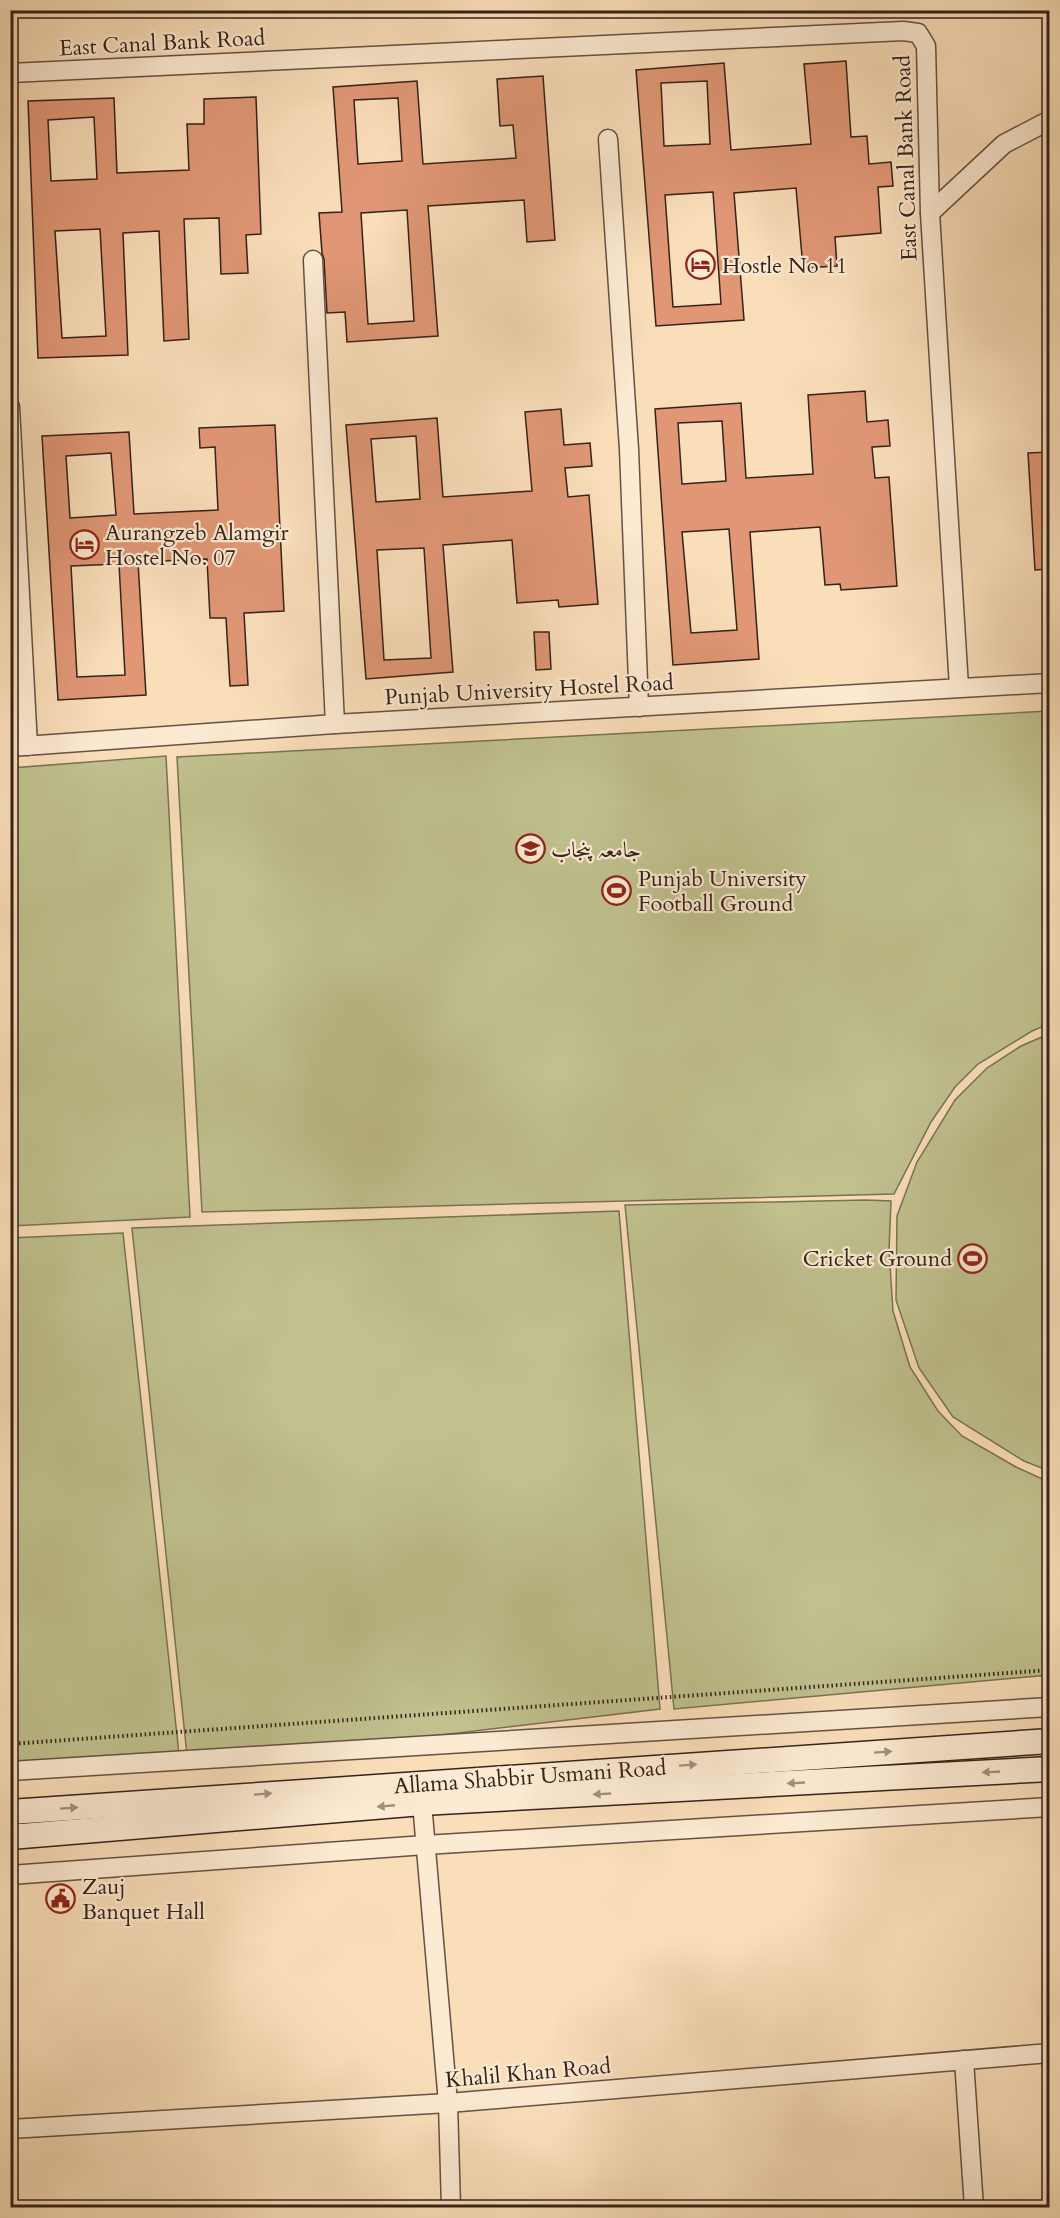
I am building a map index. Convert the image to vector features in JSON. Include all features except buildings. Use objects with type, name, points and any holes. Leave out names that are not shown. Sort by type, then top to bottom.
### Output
[{"type":"main road","name":"Allama Shabbir Usmani Road","points":[[10,1812],[1050,1741]]},
{"type":"main road","name":"Allama Shabbir Usmani Road","points":[[10,1837],[422,1803],[1050,1769]]},
{"type":"street","name":"East Canal Bank Road","points":[[10,73],[903,31],[918,33],[926,46],[930,213],[959,687]]},
{"type":"street","points":[[930,213],[1004,144],[1050,120]]},
{"type":"street","points":[[608,139],[628,437],[639,707]]},
{"type":"street","points":[[313,260],[335,724]]},
{"type":"street","points":[[10,407],[19,746]]},
{"type":"street","name":"Punjab University Hostel Road","points":[[19,746],[335,724],[1050,683]]},
{"type":"street","points":[[10,1771],[1050,1707]]},
{"type":"street","points":[[422,1803],[448,2103],[451,2208]]},
{"type":"street","points":[[10,1875],[425,1845],[1050,1807]]},
{"type":"street","name":"Khalil Khan Road","points":[[10,2129],[448,2103],[1050,2053]]},
{"type":"street","points":[[964,2060],[974,2208]]},
{"type":"path","points":[[10,1744],[1050,1670]]},
{"type":"green space","name":"Punjab University Football Ground","points":[[1049,711],[1049,1024],[1032,1031],[978,1064],[955,1087],[931,1122],[894,1194],[202,1212],[177,757]]},
{"type":"green space","points":[[166,756],[190,1217],[11,1226],[11,768]]},
{"type":"green space","name":"Cricket Ground","points":[[1049,1034],[1049,1471],[1024,1461],[953,1417],[919,1368],[896,1300],[897,1216],[917,1162],[955,1100],[987,1068],[1021,1046]]},
{"type":"green space","points":[[891,1201],[889,1250],[893,1311],[910,1367],[938,1411],[962,1436],[1016,1467],[1049,1482],[1049,1675],[674,1709],[625,1205]]},
{"type":"green space","points":[[619,1211],[660,1709],[188,1765],[132,1228]]},
{"type":"green space","points":[[123,1233],[179,1754],[11,1768],[10,1238]]},
{"type":"place","name":"Hostle No 11","points":[[701,265]]},
{"type":"place","name":"Aurangzeb Alamgir Hostel No. 07","points":[[84,545]]},
{"type":"place","name":"جامعہ پنجاب","points":[[530,849]]},
{"type":"place","name":"Punjab University Football Ground","points":[[617,891]]},
{"type":"place","name":"Cricket Ground","points":[[973,1258]]},
{"type":"place","name":"Zauj Banquet Hall","points":[[61,1899]]}]
